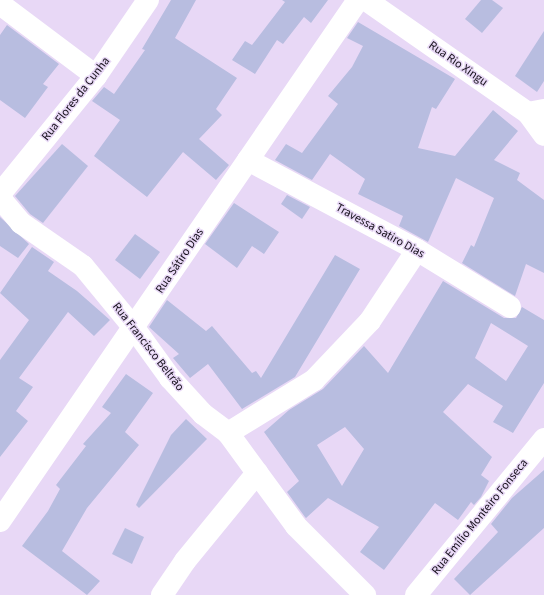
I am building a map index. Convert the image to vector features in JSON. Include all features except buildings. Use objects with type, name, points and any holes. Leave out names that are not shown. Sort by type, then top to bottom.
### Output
[{"type":"street","name":"Rua Flores da Cunha","points":[[0,194],[96,76],[148,0]]},
{"type":"street","name":"Rua Sátiro Dias","points":[[0,521],[358,0]]},
{"type":"street","name":"Rua Rio Xingu","points":[[366,0],[536,111],[544,135]]},
{"type":"street","points":[[0,4],[96,76]]},
{"type":"street","name":"Travessa Satiro Dias","points":[[248,160],[417,250],[510,307]]},
{"type":"street","name":"Rua Francisco Beltrão","points":[[0,198],[21,223],[83,266],[134,328],[170,378],[203,414],[228,433],[296,526],[365,595]]},
{"type":"street","points":[[228,433],[314,380],[370,321],[417,250]]},
{"type":"street","name":"Rua Emílio Monteiro Fonseca","points":[[416,595],[544,439]]},
{"type":"street","points":[[162,595],[185,561],[257,473]]}]
